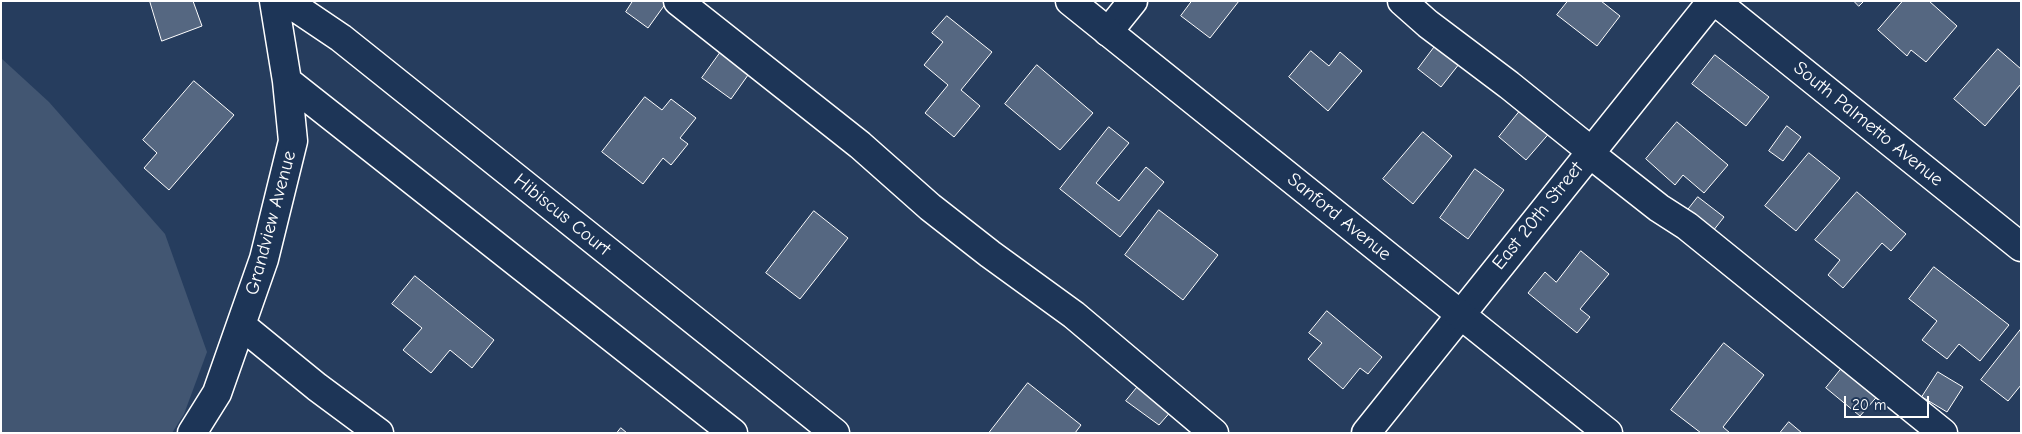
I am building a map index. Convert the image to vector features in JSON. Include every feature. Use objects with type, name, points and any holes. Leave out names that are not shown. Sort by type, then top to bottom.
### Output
[{"type":"street","name":"Grandview Avenue","points":[[192,433],[216,393],[264,259],[293,141],[287,81],[274,1]]},
{"type":"street","name":"Hibiscus Court","points":[[286,1],[341,38],[835,433]]},
{"type":"street","points":[[678,1],[860,145],[930,207],[990,254],[1074,315],[1214,433]]},
{"type":"street","name":"Sanford Avenue","points":[[1070,1],[1608,433]]},
{"type":"street","points":[[1108,32],[1133,1]]},
{"type":"street","points":[[1402,1],[1428,24],[1509,85],[1659,208],[1687,226],[1943,433]]},
{"type":"street","name":"East 20th Street","points":[[1366,433],[1590,152],[1714,1]]},
{"type":"street","name":"South Palmetto Avenue","points":[[1714,1],[2021,247]]},
{"type":"street","points":[[287,81],[733,433]]},
{"type":"street","points":[[241,325],[317,387],[379,433]]},
{"type":"shaded area","points":[[1,58],[49,102],[165,234],[207,352],[184,414],[172,433],[1,433]]},
{"type":"building","points":[[150,1],[193,1],[202,26],[162,41]]},
{"type":"building","points":[[633,1],[664,1],[666,3],[648,28],[626,12]]},
{"type":"building","points":[[1192,1],[1239,1],[1210,38],[1181,16]]},
{"type":"building","points":[[1568,1],[1601,1],[1620,16],[1597,46],[1557,15]]},
{"type":"building","points":[[1854,1],[1864,1],[1859,6]]},
{"type":"building","points":[[1903,1],[1929,1],[1957,26],[1926,62],[1911,50],[1907,56],[1878,30]]},
{"type":"building","points":[[947,16],[992,52],[961,90],[980,106],[954,137],[925,113],[948,85],[924,65],[943,42],[932,33]]},
{"type":"building","points":[[1439,41],[1463,59],[1441,87],[1418,69]]},
{"type":"building","points":[[725,46],[753,68],[731,99],[702,78]]},
{"type":"building","points":[[1998,49],[2021,69],[2021,84],[1985,126],[1954,99]]},
{"type":"building","points":[[1311,51],[1329,66],[1340,52],[1362,71],[1328,111],[1289,77]]},
{"type":"building","points":[[1715,55],[1769,97],[1746,126],[1692,84]]},
{"type":"building","points":[[1037,65],[1093,113],[1060,150],[1005,104]]},
{"type":"building","points":[[194,81],[234,115],[169,190],[144,168],[157,153],[143,140]]},
{"type":"building","points":[[645,97],[662,110],[671,99],[696,118],[680,138],[688,144],[671,165],[663,158],[643,184],[602,152]]},
{"type":"building","points":[[1524,106],[1552,130],[1526,160],[1499,137]]},
{"type":"building","points":[[1677,122],[1728,165],[1704,193],[1683,175],[1675,185],[1646,159]]},
{"type":"building","points":[[1787,126],[1801,137],[1783,161],[1769,151]]},
{"type":"building","points":[[1109,127],[1129,143],[1096,183],[1119,201],[1146,167],[1164,182],[1120,237],[1060,189]]},
{"type":"building","points":[[1423,132],[1452,156],[1413,204],[1383,179]]},
{"type":"building","points":[[1809,153],[1840,178],[1796,231],[1765,206]]},
{"type":"building","points":[[1475,169],[1504,190],[1468,239],[1440,218]]},
{"type":"building","points":[[1857,192],[1906,234],[1891,251],[1882,243],[1843,288],[1828,275],[1840,260],[1815,240]]},
{"type":"building","points":[[1698,197],[1724,217],[1713,231],[1687,211]]},
{"type":"building","points":[[1159,210],[1218,255],[1183,300],[1125,255]]},
{"type":"building","points":[[814,211],[848,238],[800,299],[766,273]]},
{"type":"building","points":[[1581,251],[1609,274],[1580,309],[1590,317],[1577,333],[1528,293],[1545,272],[1556,282]]},
{"type":"building","points":[[1934,267],[2009,325],[1980,361],[1959,344],[1947,359],[1922,340],[1937,321],[1909,299]]},
{"type":"building","points":[[415,276],[494,340],[472,368],[450,350],[431,373],[403,350],[422,328],[392,304]]},
{"type":"building","points":[[1327,311],[1382,357],[1368,374],[1360,368],[1343,389],[1308,359],[1322,343],[1309,333]]},
{"type":"building","points":[[2021,329],[2021,385],[2008,401],[1981,380]]},
{"type":"building","points":[[1724,343],[1764,375],[1723,427],[1730,433],[1701,433],[1671,410]]},
{"type":"building","points":[[1846,363],[1881,392],[1860,416],[1826,388]]},
{"type":"building","points":[[1938,372],[1963,387],[1947,412],[1922,397]]},
{"type":"building","points":[[1028,383],[1081,425],[1075,433],[989,433]]},
{"type":"building","points":[[1140,384],[1173,409],[1159,425],[1126,401]]},
{"type":"building","points":[[1789,422],[1802,433],[1780,433]]},
{"type":"building","points":[[621,428],[627,433],[617,433]]}]
